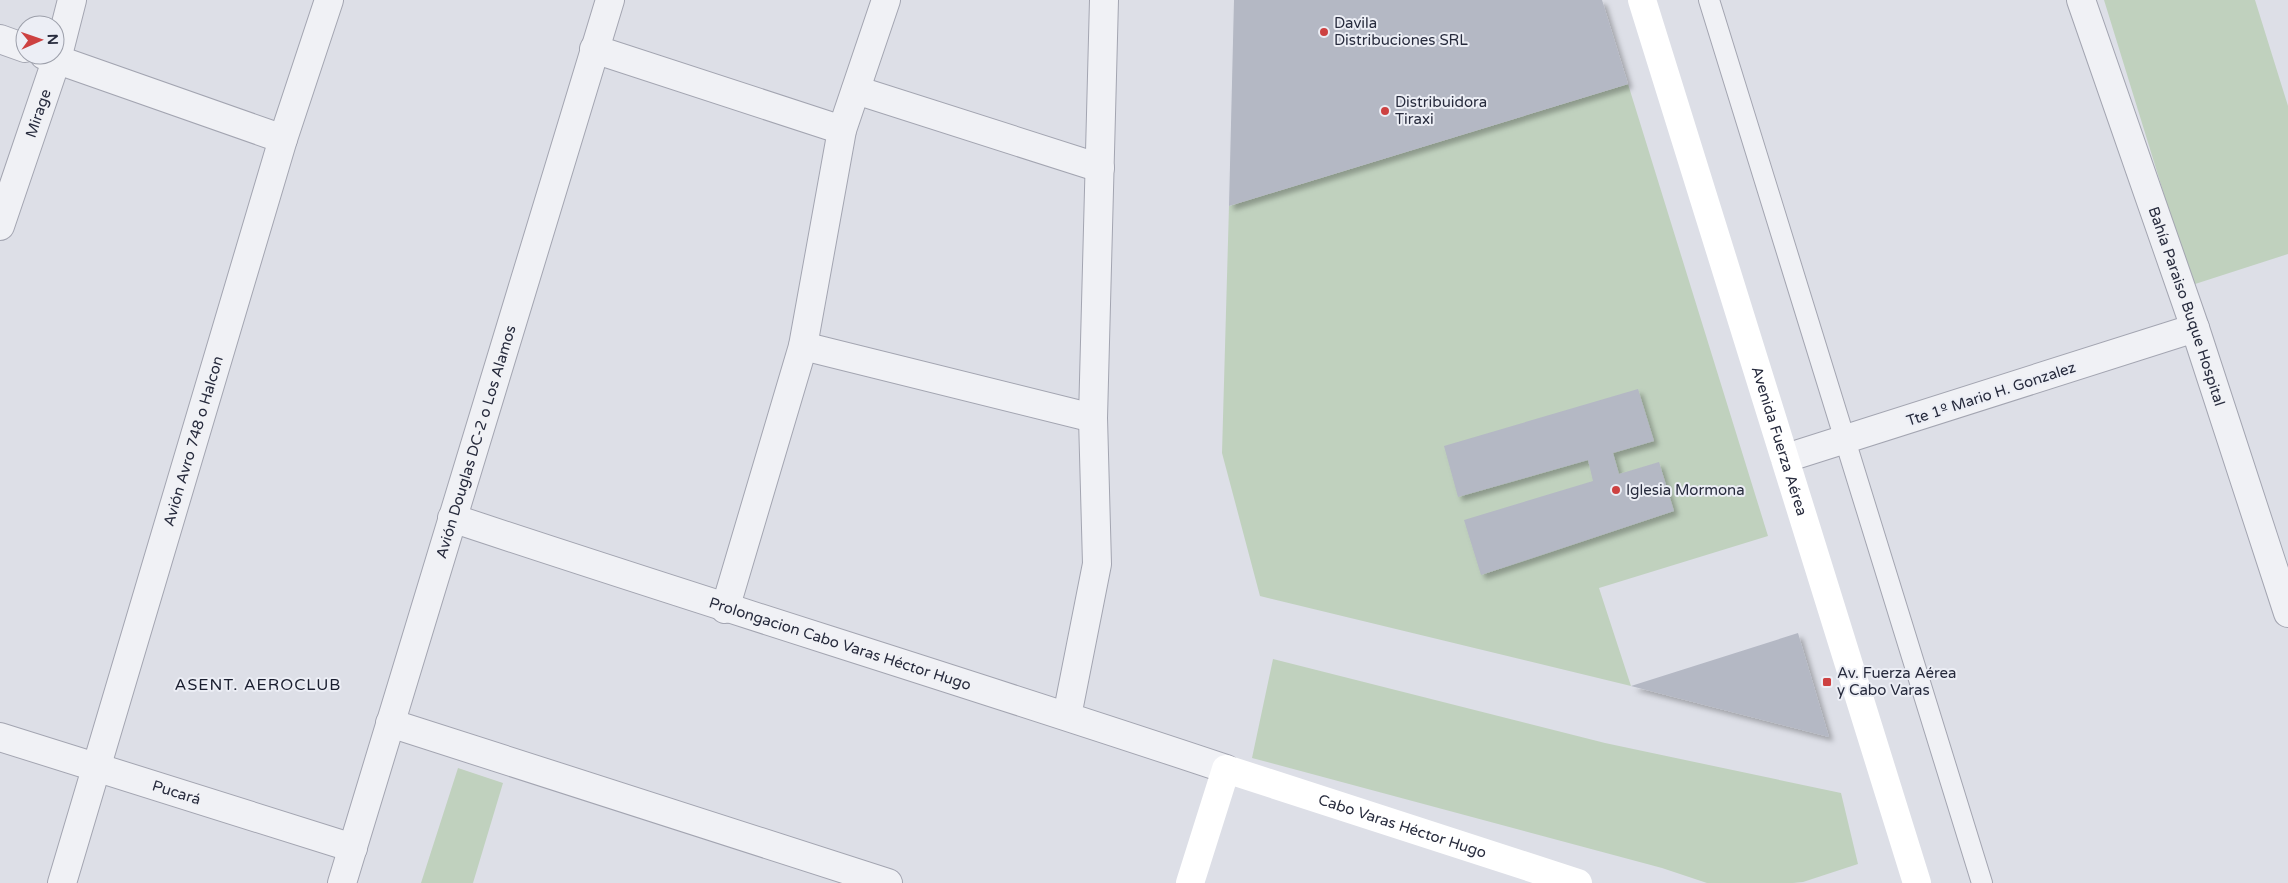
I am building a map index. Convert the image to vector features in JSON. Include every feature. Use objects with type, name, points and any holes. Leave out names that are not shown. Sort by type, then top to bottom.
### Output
[{"type":"main road","name":"Avenida Fuerza Aérea","points":[[1642,0],[1917,883]]},
{"type":"main road","points":[[1190,883],[1226,768]]},
{"type":"main road","name":"Cabo Varas Héctor Hugo","points":[[1226,768],[1578,883]]},
{"type":"street","name":"Mirage","points":[[65,18],[72,0]]},
{"type":"street","name":"Avión Avro 748 o Halcon","points":[[62,883],[283,139],[329,0]]},
{"type":"street","name":"Avión Douglas DC-2 o Los Alamos","points":[[342,883],[610,0]]},
{"type":"street","points":[[725,608],[803,346],[842,130],[886,0]]},
{"type":"street","points":[[1067,716],[1096,564],[1092,418],[1104,0]]},
{"type":"street","name":"Bahía Paraiso Buque Hospital","points":[[2082,0],[2196,328],[2288,613]]},
{"type":"street","points":[[0,39],[15,44]]},
{"type":"street","points":[[594,49],[842,130]]},
{"type":"street","points":[[65,62],[283,139]]},
{"type":"street","name":"Mirage","points":[[0,226],[48,65]]},
{"type":"street","points":[[856,90],[1100,168]]},
{"type":"street","name":"Tte 1º Mario H. Gonzalez","points":[[1786,458],[1846,441],[2196,328]]},
{"type":"street","points":[[803,346],[1092,418]]},
{"type":"street","name":"Prolongacion Cabo Varas Héctor Hugo","points":[[452,518],[725,608],[1226,768]]},
{"type":"street","points":[[390,723],[830,874],[888,883]]},
{"type":"street","name":"Pucará","points":[[0,737],[353,848]]},
{"type":"lane","points":[[1709,0],[1982,883]]},
{"type":"green space","points":[[2104,0],[2255,0],[2288,106],[2288,254],[2192,285]]},
{"type":"green space","points":[[1628,84],[1768,536],[1599,588],[1631,686],[1260,596],[1222,453],[1229,206]]},
{"type":"green space","points":[[1273,659],[1605,743],[1841,793],[1858,864],[1803,882],[1707,883],[1662,868],[1252,758]]},
{"type":"green space","points":[[458,768],[503,783],[473,883],[421,883]]},
{"type":"building","name":"Distribuidora Tiraxi","points":[[1234,0],[1602,0],[1628,84],[1229,206]]},
{"type":"building","name":"Iglesia Mormona","points":[[1638,389],[1654,441],[1613,453],[1619,474],[1659,462],[1674,511],[1481,575],[1464,520],[1593,481],[1588,460],[1458,497],[1444,446]]},
{"type":"building","points":[[1798,633],[1829,737],[1631,686]]},
{"type":"place","name":"Davila Distribuciones SRL","points":[[1324,32]]},
{"type":"place","name":"Distribuidora Tiraxi","points":[[1385,111]]},
{"type":"place","name":"Iglesia Mormona","points":[[1616,490]]},
{"type":"place","name":"Av. Fuerza Aérea y Cabo Varas","points":[[1827,682]]},
{"type":"district","name":"ASENT. AEROCLUB","points":[[258,685]]}]
